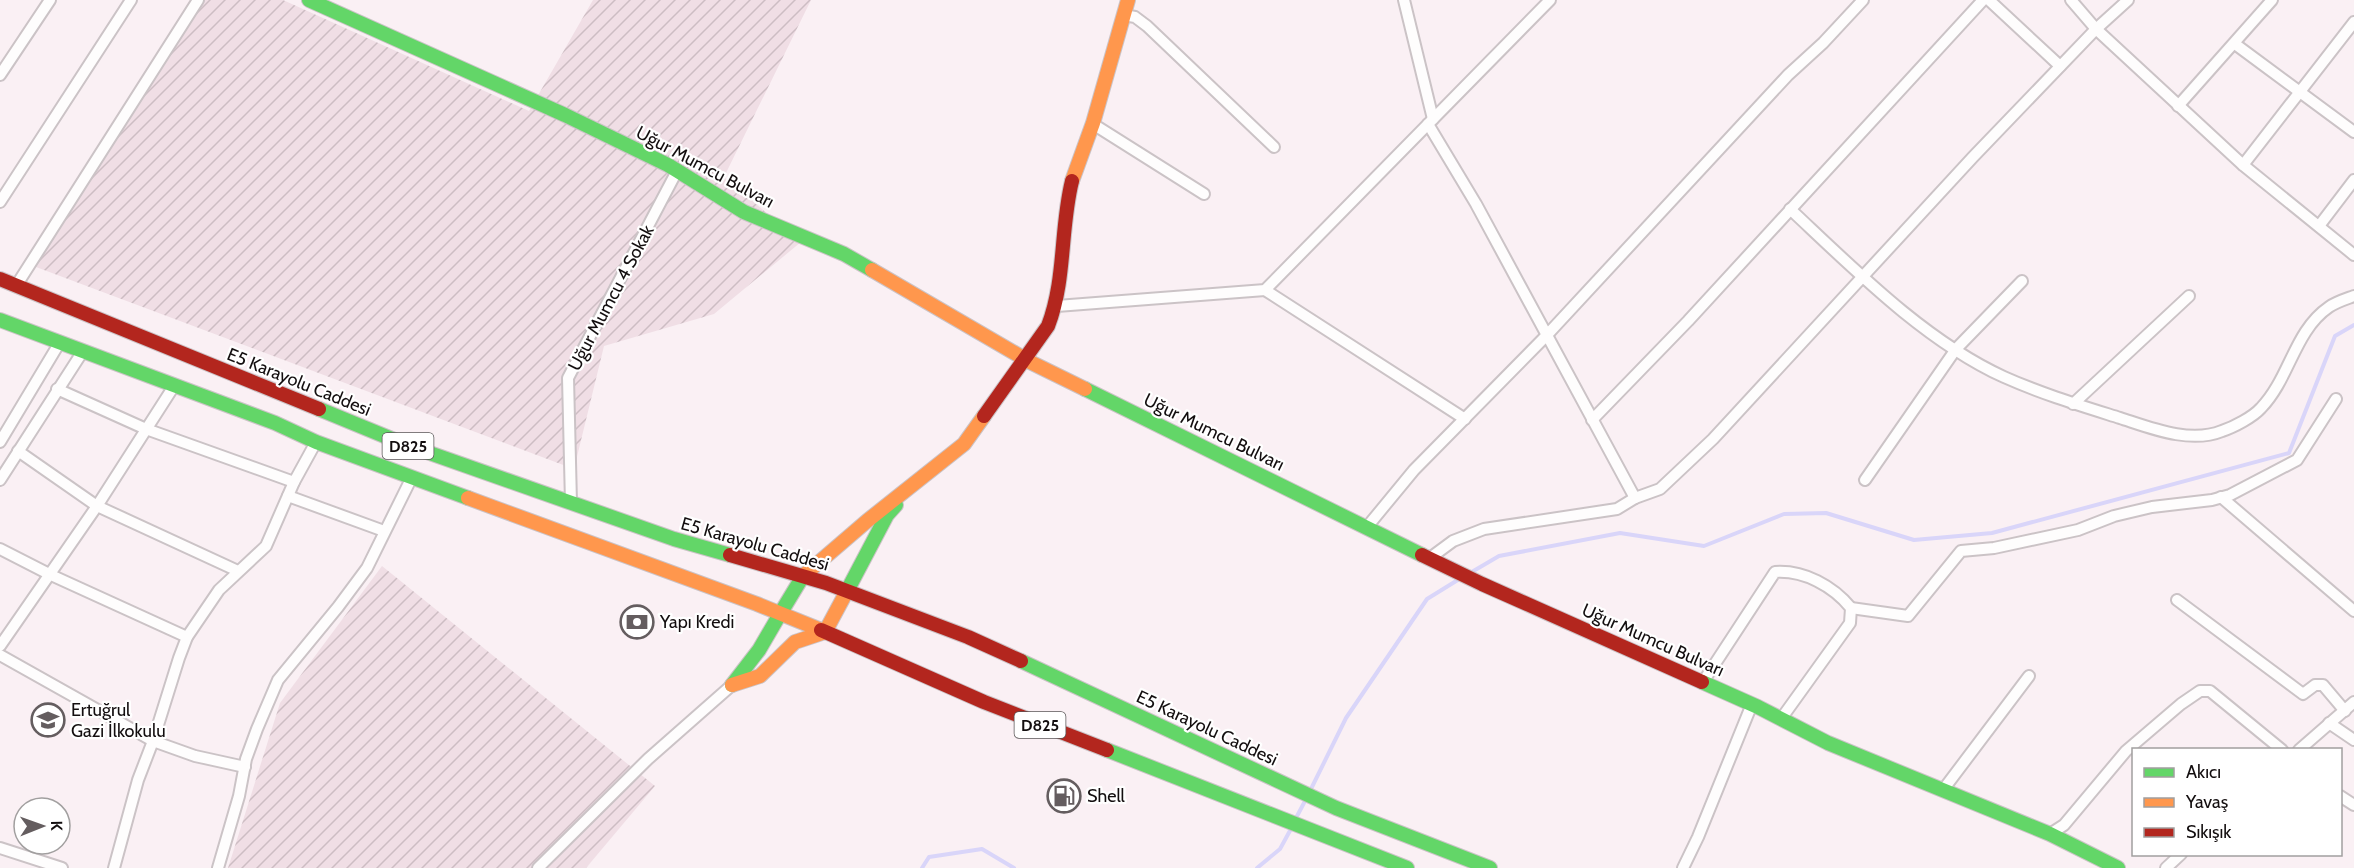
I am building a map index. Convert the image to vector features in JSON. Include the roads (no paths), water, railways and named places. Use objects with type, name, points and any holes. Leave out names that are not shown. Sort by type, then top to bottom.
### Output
[{"type":"main road","name":"Uğur Mumcu Bulvarı","points":[[309,0],[565,115],[678,171],[744,213],[844,254],[922,297],[1025,359],[1482,584],[1752,704],[1828,743],[2050,834],[2116,868]]},
{"type":"main road","points":[[732,686],[759,650],[803,576],[964,444],[1048,326],[1057,306],[1071,182],[1093,124],[1128,0]]},
{"type":"main road","name":"E5 Karayolu Caddesi","points":[[0,279],[404,444],[674,539],[848,591],[968,637],[1336,808],[1490,868]]},
{"type":"main road","name":"D825","points":[[0,320],[780,614],[984,702],[1407,868]]},
{"type":"main road","points":[[732,686],[760,676],[795,642],[825,632],[887,515],[916,482]]},
{"type":"street","points":[[0,75],[50,0]]},
{"type":"street","points":[[0,202],[130,0]]},
{"type":"street","points":[[16,286],[198,0]]},
{"type":"street","points":[[1264,290],[1550,0]]},
{"type":"street","points":[[1367,527],[1414,470],[1546,336],[1788,75],[1823,43],[1863,0]]},
{"type":"street","points":[[1592,420],[1983,0]]},
{"type":"street","points":[[1989,0],[2060,66]]},
{"type":"street","points":[[2071,0],[2096,29],[2243,165],[2354,255]]},
{"type":"street","points":[[1430,558],[1453,541],[1484,529],[1617,509],[1635,498],[1660,489],[1713,439],[1862,276],[2060,66],[2128,0]]},
{"type":"street","points":[[2178,106],[2272,0]]},
{"type":"street","points":[[1408,2],[1430,122],[1635,498]]},
{"type":"street","points":[[1124,15],[1135,17],[1147,26],[1274,147]]},
{"type":"street","points":[[2243,165],[2354,22]]},
{"type":"street","points":[[2235,44],[2354,132]]},
{"type":"street","points":[[1093,124],[1204,194]]},
{"type":"street","name":"Uğur Mumcu 4 Sokak","points":[[571,503],[568,378],[678,171]]},
{"type":"street","points":[[2319,226],[2354,180]]},
{"type":"street","points":[[1790,209],[1862,276],[1932,335],[2004,377],[2073,404],[2190,437],[2221,432],[2260,410],[2278,385],[2310,324],[2330,306],[2354,296]]},
{"type":"street","points":[[1865,480],[1956,349],[2022,281]]},
{"type":"street","points":[[1057,306],[1264,290],[1465,419]]},
{"type":"street","points":[[2073,404],[2189,296]]},
{"type":"street","points":[[0,442],[60,342]]},
{"type":"street","points":[[0,480],[83,351]]},
{"type":"street","points":[[0,646],[51,575],[174,386]]},
{"type":"street","points":[[57,389],[146,429],[294,482]]},
{"type":"street","points":[[1851,608],[1908,616],[1961,551],[1994,548],[2078,530],[2114,516],[2152,507],[2221,497],[2265,478],[2297,460],[2336,399]]},
{"type":"street","points":[[114,868],[138,780],[188,637],[219,590],[266,546],[294,482],[316,441]]},
{"type":"street","points":[[18,451],[97,506],[238,571]]},
{"type":"street","points":[[218,868],[257,729],[278,680],[338,608],[367,568],[412,477]]},
{"type":"street","points":[[288,496],[384,531]]},
{"type":"street","points":[[2221,497],[2354,611]]},
{"type":"street","points":[[0,549],[51,575],[188,637]]},
{"type":"street","points":[[1703,682],[1775,572],[1788,571],[1812,579],[1840,594],[1851,608],[1850,623],[1781,719]]},
{"type":"street","points":[[2177,600],[2303,694],[2315,685],[2323,686],[2345,711]]},
{"type":"street","points":[[0,655],[153,741],[195,756],[245,767]]},
{"type":"street","points":[[1943,790],[2029,676]]},
{"type":"street","points":[[538,868],[648,759],[732,686]]},
{"type":"street","points":[[2050,834],[2064,825],[2126,751],[2181,704],[2200,691],[2210,691],[2280,748]]},
{"type":"street","points":[[2301,748],[2354,702]]},
{"type":"street","points":[[1683,868],[1698,837],[1752,704]]},
{"type":"street","points":[[2329,723],[2354,740]]},
{"type":"street","points":[[0,848],[62,868]]},
{"type":"street","points":[[2166,868],[2180,856]]},
{"type":"waterway","points":[[1470,573],[1499,556],[1620,533],[1704,546],[1784,514],[1826,513],[1914,540],[1992,533],[2289,453],[2335,336],[2354,325]]},
{"type":"waterway","points":[[1310,791],[1346,718],[1427,599],[1461,578]]},
{"type":"waterway","points":[[1296,818],[1305,801]]},
{"type":"waterway","points":[[1257,868],[1280,849],[1292,827]]},
{"type":"waterway","points":[[922,868],[929,857],[982,849],[1014,868]]},
{"type":"place","name":"Yapı Kredi","points":[[637,622]]},
{"type":"place","name":"Ertuğrul Gazi İlkokulu","points":[[48,720]]},
{"type":"place","name":"Shell","points":[[1064,796]]}]
